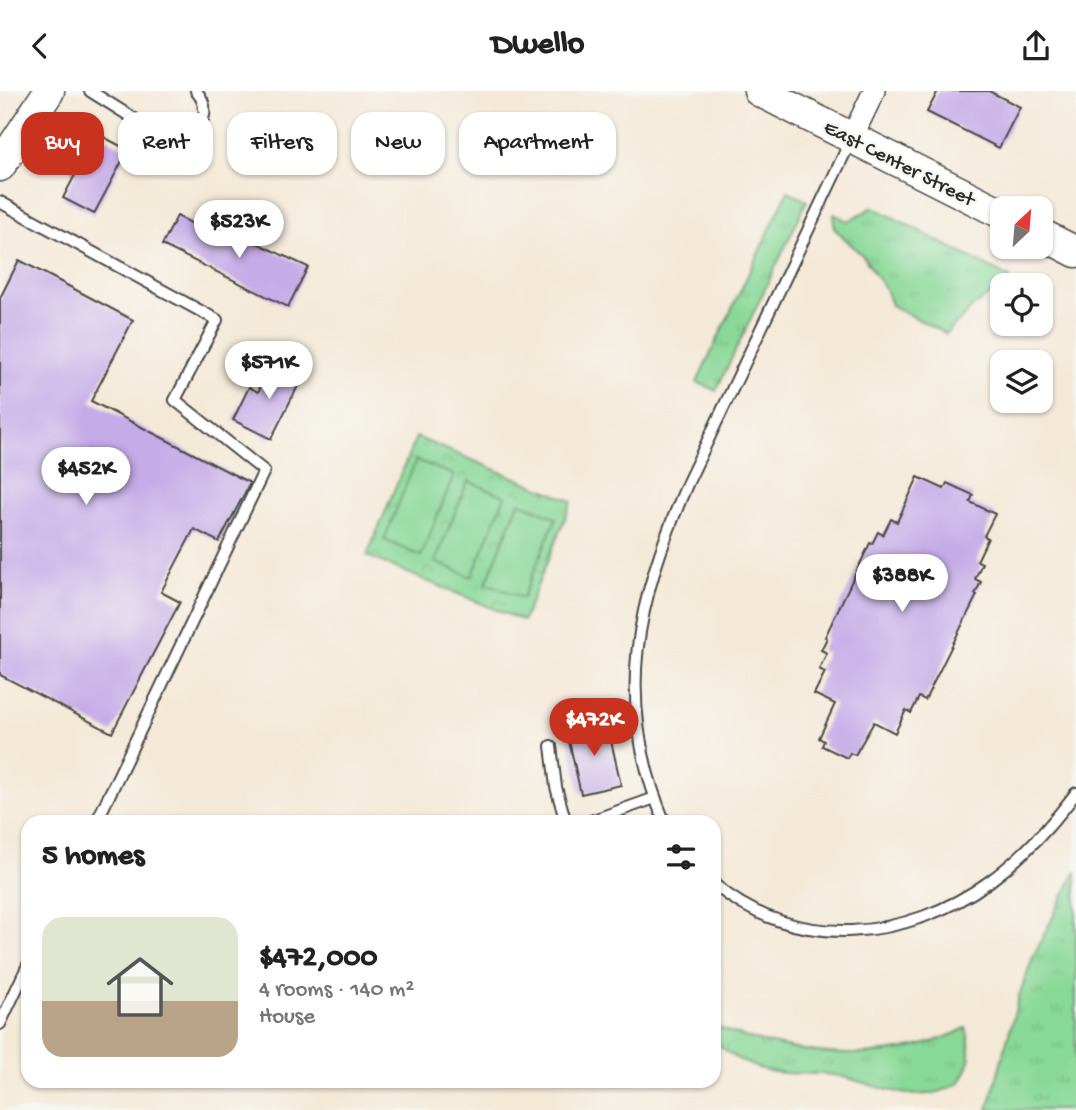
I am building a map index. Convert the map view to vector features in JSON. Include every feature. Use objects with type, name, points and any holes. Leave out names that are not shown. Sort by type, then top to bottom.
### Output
[{"type":"street","points":[[0,166],[49,91]]},
{"type":"street","name":"East Center Street","points":[[759,91],[990,207]]},
{"type":"street","points":[[852,137],[874,91]]},
{"type":"street","points":[[1054,241],[1076,252]]},
{"type":"lane","points":[[89,91],[184,150],[205,120],[205,103],[195,91]]},
{"type":"lane","points":[[662,815],[644,765],[637,730],[634,677],[638,639],[651,583],[669,527],[688,482],[852,137]]},
{"type":"lane","points":[[0,202],[217,320],[175,400],[264,471],[100,815]]},
{"type":"lane","points":[[551,746],[556,787],[564,815]]},
{"type":"lane","points":[[721,889],[758,913],[807,929],[852,932],[890,928],[935,913],[989,882],[1035,842],[1076,793]]},
{"type":"lane","points":[[607,815],[655,798]]},
{"type":"lane","points":[[0,1024],[21,980]]},
{"type":"green space","points":[[788,191],[807,201],[716,391],[697,382]]},
{"type":"green space","points":[[873,207],[1000,273],[990,273],[990,295],[975,305],[946,334],[891,305],[885,289],[863,256],[834,228],[834,214],[848,221]]},
{"type":"green space","points":[[416,437],[572,501],[523,621],[367,556]]},
{"type":"green space","points":[[416,460],[454,475],[421,556],[384,540]]},
{"type":"green space","points":[[468,481],[505,496],[472,577],[435,562]]},
{"type":"green space","points":[[519,502],[556,518],[523,598],[486,583]]},
{"type":"green space","points":[[1076,871],[1076,1110],[988,1110],[1019,996],[1033,957]]},
{"type":"green space","points":[[966,1028],[970,1057],[959,1083],[943,1091],[912,1094],[834,1075],[775,1072],[746,1063],[721,1046],[721,1029],[777,1045],[841,1054],[905,1049],[936,1041]]},
{"type":"building","points":[[938,91],[989,91],[1020,107],[999,148],[927,112]]},
{"type":"building","points":[[104,137],[118,145],[118,169],[94,214],[63,198],[75,175],[104,175]]},
{"type":"building","points":[[177,216],[226,241],[231,231],[308,267],[288,307],[162,245]]},
{"type":"building","points":[[19,260],[133,320],[91,401],[250,483],[219,542],[194,529],[161,592],[180,602],[112,733],[0,675],[0,298]]},
{"type":"building","points":[[273,361],[303,376],[271,439],[233,420],[249,387],[258,392]]},
{"type":"building","points":[[918,477],[944,489],[947,483],[973,495],[970,502],[995,514],[984,536],[988,538],[977,561],[982,563],[975,579],[981,582],[925,700],[919,697],[911,713],[906,710],[895,733],[874,722],[855,755],[850,753],[847,758],[822,746],[824,741],[819,738],[835,704],[814,694],[825,672],[819,669],[827,653],[821,650],[870,543],[872,544],[878,532],[883,535],[891,519],[897,522]]},
{"type":"building","points":[[607,723],[621,785],[581,794],[567,732]]}]
